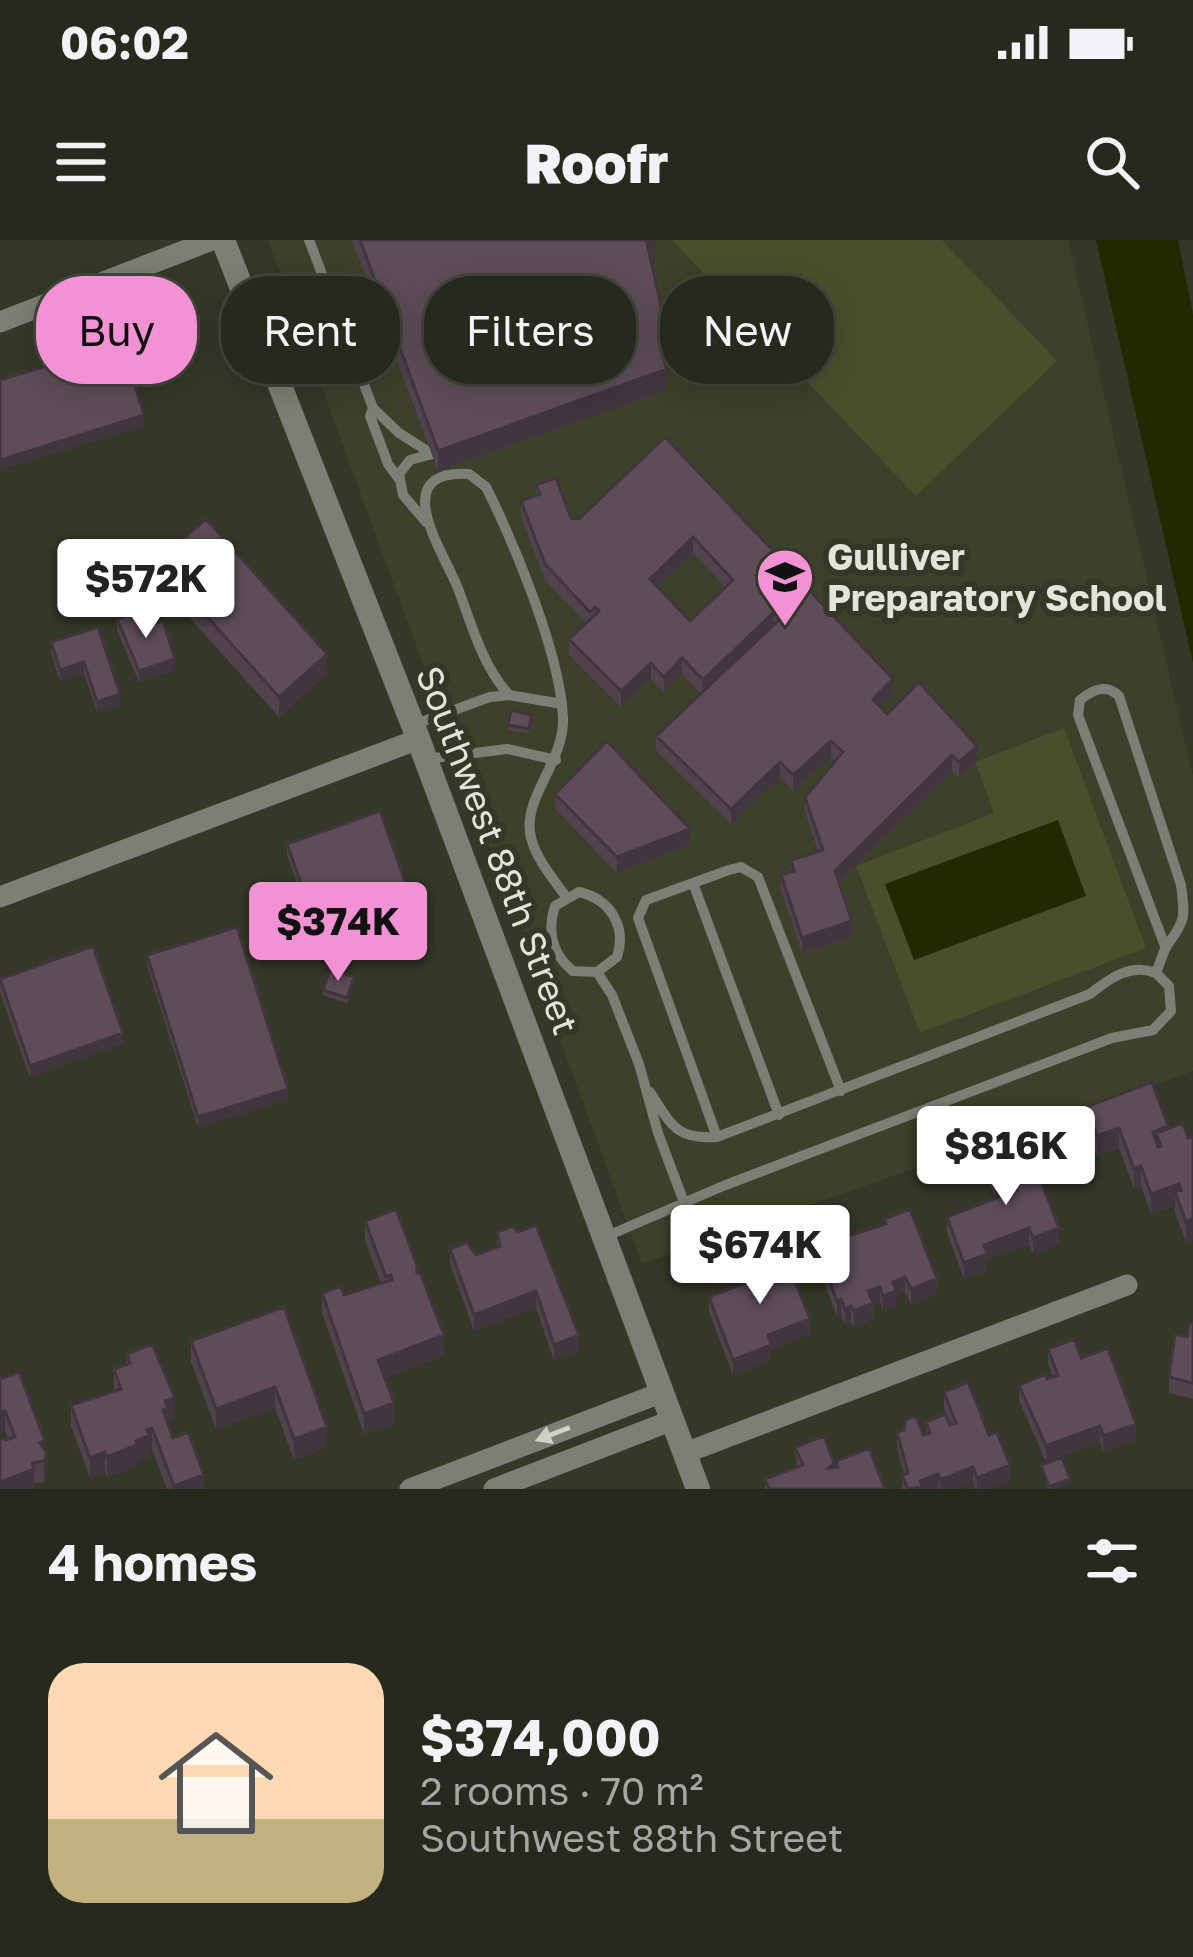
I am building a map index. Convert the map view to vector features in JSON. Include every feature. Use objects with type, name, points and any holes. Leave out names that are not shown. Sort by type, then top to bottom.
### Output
[{"type":"street","points":[[0,322],[212,240]]},
{"type":"street","name":"Southwest 88th Street","points":[[223,240],[420,741],[698,1489]]},
{"type":"street","points":[[0,896],[420,741]]},
{"type":"street","points":[[685,1454],[1127,1285]]},
{"type":"street","points":[[410,1489],[663,1392]]},
{"type":"street","points":[[494,1489],[673,1420]]},
{"type":"lane","points":[[309,240],[373,408],[399,433],[432,454],[404,465],[400,479]]},
{"type":"lane","points":[[373,408],[370,416],[388,464],[400,479],[404,495],[426,522],[452,573],[485,661],[509,695]]},
{"type":"lane","points":[[457,465],[481,481],[490,496],[549,646],[562,704],[563,735],[536,800],[530,833],[536,852],[566,897]]},
{"type":"lane","points":[[426,522],[425,500],[433,483],[444,476],[469,474]]},
{"type":"lane","points":[[1156,973],[1165,946],[1180,933],[1185,911],[1181,885],[1119,696],[1113,690],[1097,689],[1080,700],[1078,715],[1165,946]]},
{"type":"lane","points":[[420,741],[473,702],[509,695],[562,704]]},
{"type":"lane","points":[[420,741],[525,752],[556,760]]},
{"type":"lane","points":[[717,1137],[638,918],[646,900],[741,867],[758,877],[841,1091]]},
{"type":"lane","points":[[693,883],[779,1115]]},
{"type":"lane","points":[[579,892],[603,901],[617,922],[621,946],[617,957],[597,972],[573,970],[553,945],[555,907],[579,892]]},
{"type":"lane","points":[[617,922],[638,918]]},
{"type":"lane","points":[[597,972],[612,995],[650,1091],[658,1133],[685,1205]]},
{"type":"lane","points":[[604,1237],[723,1186],[1112,1038],[1153,1030],[1171,1011],[1172,999],[1156,973],[1123,972],[1090,994],[717,1137],[692,1139],[680,1133],[650,1091]]},
{"type":"shaded area","name":"Gulliver Preparatory School","points":[[268,240],[1068,240],[1193,777],[1193,1071],[642,1264],[321,384],[400,384],[400,276],[281,276]]},
{"type":"shaded area","points":[[672,240],[942,240],[1057,361],[916,496],[809,384],[834,384],[834,276],[706,276]]},
{"type":"shaded area","points":[[1096,240],[1178,240],[1193,314],[1193,663]]},
{"type":"shaded area","points":[[1064,728],[1146,948],[920,1033],[856,866],[994,813],[975,762]]},
{"type":"shaded area","points":[[1058,820],[1086,896],[914,960],[885,884]]},
{"type":"building","points":[[360,240],[654,240],[647,243],[660,302],[660,372],[636,380],[636,276],[424,276],[424,384],[625,384],[438,451],[400,348],[400,276],[373,276]]},
{"type":"building","points":[[36,369],[36,384],[135,384],[144,415],[0,460],[0,380]]},
{"type":"building","points":[[665,437],[804,583],[781,605],[787,611],[809,590],[893,679],[873,699],[887,714],[919,682],[977,746],[959,762],[952,755],[835,871],[852,921],[802,938],[781,875],[794,871],[791,860],[823,850],[805,797],[843,752],[831,741],[793,775],[780,762],[731,809],[656,736],[781,618],[774,612],[703,680],[682,658],[664,677],[651,663],[621,691],[569,639],[599,611],[595,607],[590,612],[545,564],[521,501],[540,494],[536,485],[556,478],[571,518],[579,519]],"holes":[[[693,537],[733,580],[690,621],[650,579]]]},
{"type":"building","points":[[206,519],[327,654],[279,697],[158,562]]},
{"type":"building","points":[[145,610],[150,625],[163,621],[175,659],[139,671],[117,619]]},
{"type":"building","points":[[98,627],[120,694],[97,702],[84,662],[60,670],[51,642]]},
{"type":"building","points":[[511,710],[531,715],[529,729],[508,725]]},
{"type":"building","points":[[607,741],[690,829],[617,857],[555,794]]},
{"type":"building","points":[[380,811],[411,898],[318,931],[287,844]]},
{"type":"building","points":[[237,927],[288,1089],[198,1117],[147,955]]},
{"type":"building","points":[[93,946],[123,1033],[30,1066],[0,979]]},
{"type":"building","points":[[330,969],[354,977],[347,998],[323,990]]},
{"type":"building","points":[[1152,1082],[1168,1126],[1153,1132],[1158,1147],[1156,1133],[1183,1123],[1188,1138],[1193,1136],[1193,1219],[1186,1222],[1175,1192],[1181,1190],[1179,1184],[1151,1194],[1141,1166],[1134,1169],[1119,1128],[1097,1136],[1086,1107]]},
{"type":"building","points":[[1028,1146],[1059,1228],[1033,1238],[1029,1228],[984,1245],[987,1254],[964,1263],[947,1217],[1017,1190],[1012,1177],[995,1184],[987,1162]]},
{"type":"building","points":[[396,1209],[444,1335],[378,1360],[394,1403],[364,1414],[322,1293],[341,1286],[344,1295],[392,1280],[391,1275],[386,1277],[365,1221]]},
{"type":"building","points":[[910,1209],[937,1279],[911,1289],[905,1277],[893,1282],[896,1291],[883,1296],[880,1287],[868,1291],[873,1303],[854,1311],[851,1306],[845,1309],[841,1299],[837,1301],[816,1246],[886,1224],[884,1219]]},
{"type":"building","points":[[536,1225],[579,1335],[554,1345],[536,1291],[474,1315],[450,1249],[467,1242],[476,1255],[500,1246],[497,1232],[513,1226],[518,1232]]},
{"type":"building","points":[[782,1248],[810,1319],[768,1335],[771,1345],[733,1360],[709,1297],[765,1275],[758,1257]]},
{"type":"building","points":[[284,1307],[327,1427],[294,1439],[275,1387],[216,1409],[191,1341]]},
{"type":"building","points":[[1189,1323],[1193,1324],[1193,1383],[1169,1377],[1175,1334],[1187,1337]]},
{"type":"building","points":[[1074,1339],[1081,1358],[1108,1348],[1136,1424],[1103,1436],[1100,1426],[1046,1446],[1019,1385],[1046,1374],[1047,1379],[1058,1375],[1048,1349]]},
{"type":"building","points":[[152,1344],[175,1398],[165,1401],[168,1408],[163,1410],[173,1438],[188,1432],[204,1475],[174,1486],[152,1428],[137,1445],[90,1458],[71,1405],[121,1389],[114,1369],[130,1363],[127,1354]]},
{"type":"building","points":[[19,1372],[47,1453],[44,1461],[32,1463],[34,1469],[0,1482],[0,1437],[15,1437],[5,1411],[0,1413],[0,1379]]},
{"type":"building","points":[[968,1382],[989,1435],[997,1432],[1010,1465],[977,1478],[973,1467],[940,1480],[938,1474],[920,1481],[923,1487],[908,1489],[897,1432],[912,1417],[917,1418],[923,1435],[930,1433],[926,1422],[945,1414],[950,1425],[956,1423],[944,1392]]},
{"type":"building","points":[[824,1436],[834,1463],[829,1468],[869,1448],[885,1489],[769,1489],[765,1479],[803,1465],[795,1447]]},
{"type":"building","points":[[1062,1457],[1070,1479],[1049,1487],[1041,1465]]},
{"type":"place","name":"Gulliver Preparatory School","points":[[785,628]]}]
